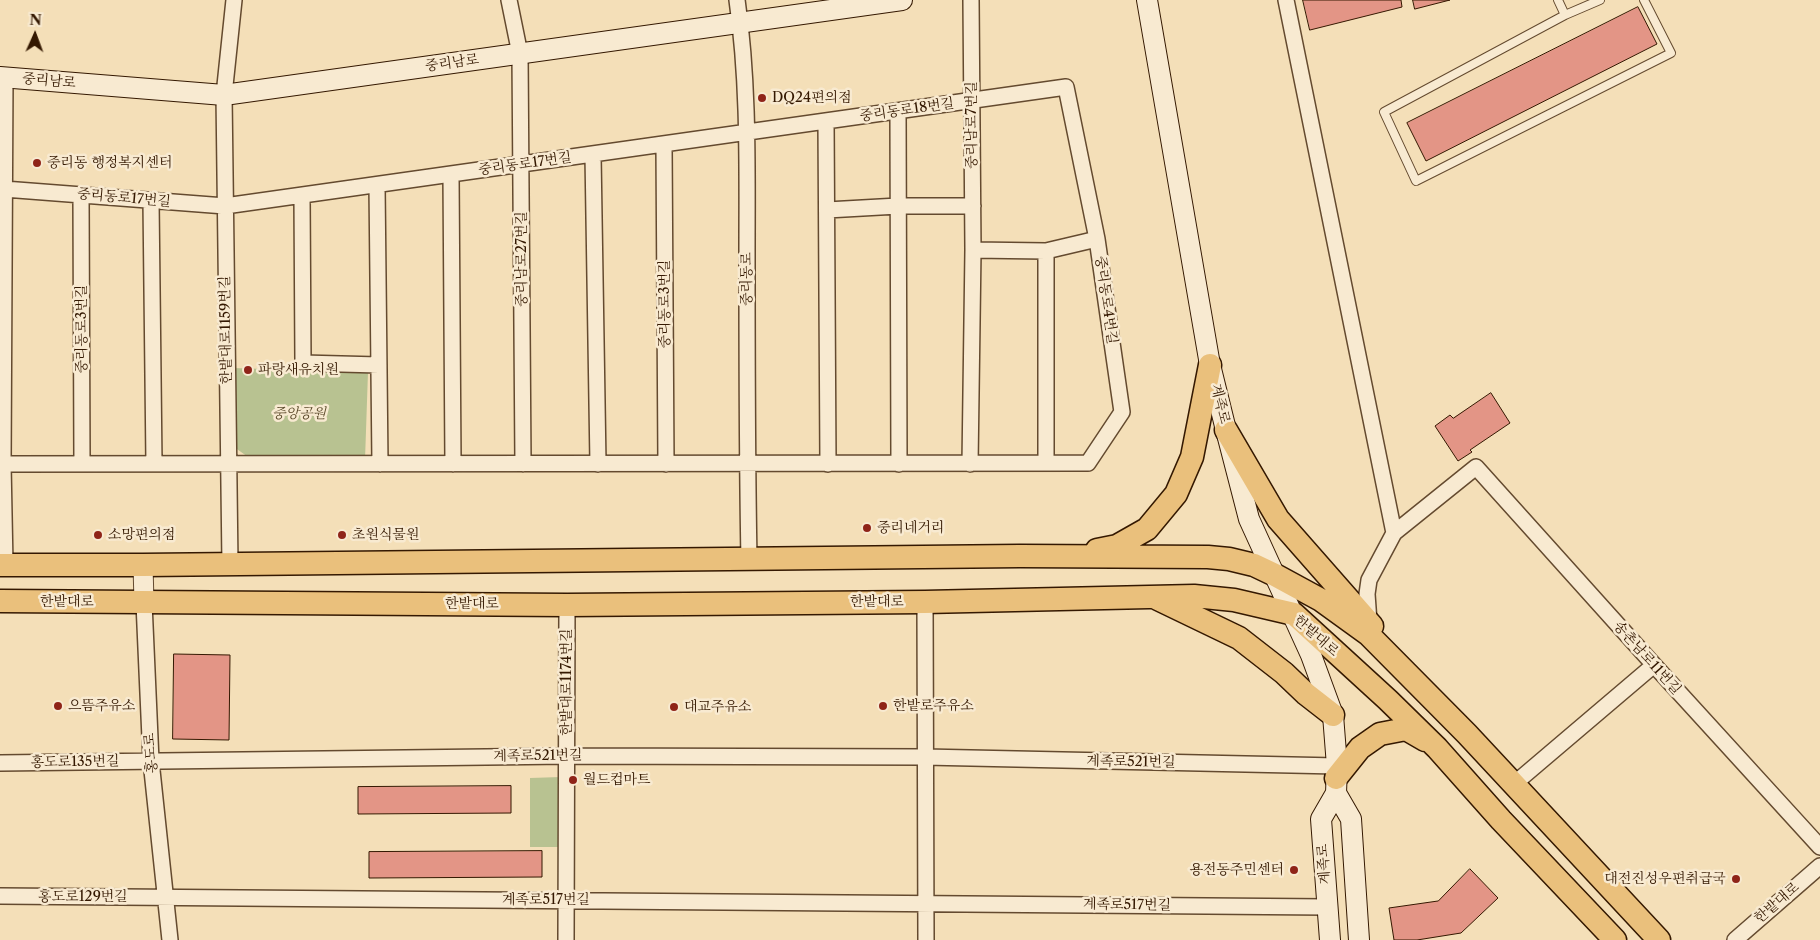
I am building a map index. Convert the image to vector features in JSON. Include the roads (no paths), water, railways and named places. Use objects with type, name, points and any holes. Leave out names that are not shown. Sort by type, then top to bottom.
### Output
[{"type":"main road","name":"중리남로","points":[[2,77],[224,95],[902,0]]},
{"type":"main road","name":"계족로","points":[[1147,0],[1210,365],[1249,519],[1294,614],[1333,715],[1336,779],[1351,818],[1359,940]]},
{"type":"main road","points":[[1020,556],[1083,553],[1117,546],[1147,529],[1176,494],[1192,457],[1210,365]]},
{"type":"main road","points":[[1226,430],[1278,519],[1402,658],[1412,680]]},
{"type":"main road","name":"한밭대로","points":[[2,565],[1020,556],[1208,557],[1238,561],[1254,565],[1321,600],[1368,634],[1514,784],[1659,940]]},
{"type":"main road","name":"한밭대로","points":[[0,602],[567,605],[1212,597],[1257,604],[1294,614],[1388,700],[1437,748],[1501,820],[1615,940]]},
{"type":"main road","points":[[1155,598],[1239,638],[1333,715]]},
{"type":"main road","points":[[1336,779],[1360,748],[1380,734],[1406,729],[1437,748]]},
{"type":"main road","name":"계족로","points":[[1330,940],[1321,819],[1336,779]]},
{"type":"street","name":"한밭대로1159번길","points":[[230,564],[224,95],[234,0]]},
{"type":"street","name":"중리남로27번길","points":[[509,0],[520,54],[523,464]]},
{"type":"street","name":"중리동로","points":[[737,0],[747,133],[747,464],[749,559]]},
{"type":"street","name":"중리남로7번길","points":[[970,464],[973,250],[971,0]]},
{"type":"street","points":[[1286,0],[1394,533],[1369,580],[1367,594],[1369,622]]},
{"type":"street","points":[[2,77],[4,189],[2,234],[2,565]]},
{"type":"street","name":"중리동로18번길","points":[[747,133],[1066,87]]},
{"type":"street","name":"중리동로4번길","points":[[747,464],[1088,463],[1122,412],[1097,239],[1066,87]]},
{"type":"street","points":[[898,112],[899,464]]},
{"type":"street","points":[[826,122],[828,464]]},
{"type":"street","name":"중리동로17번길","points":[[4,189],[225,206],[747,133]]},
{"type":"street","name":"중리동로3번길","points":[[664,144],[666,464]]},
{"type":"street","points":[[593,155],[598,464]]},
{"type":"street","points":[[451,175],[453,464]]},
{"type":"street","points":[[378,185],[380,464]]},
{"type":"street","name":"중리동로3번길","points":[[81,195],[82,464]]},
{"type":"street","points":[[302,196],[303,363],[379,365]]},
{"type":"street","points":[[152,201],[154,464]]},
{"type":"street","points":[[827,210],[898,206],[973,206]]},
{"type":"street","points":[[973,250],[1046,251],[1097,239]]},
{"type":"street","points":[[1046,251],[1046,464]]},
{"type":"street","points":[[3,464],[747,464]]},
{"type":"street","name":"송촌남로11번길","points":[[1394,533],[1476,467],[1820,847]]},
{"type":"street","name":"홍도로","points":[[143,565],[151,761],[170,940]]},
{"type":"street","points":[[924,602],[926,940]]},
{"type":"street","name":"한밭대로1174번길","points":[[566,940],[567,605]]},
{"type":"street","points":[[1514,784],[1654,665]]},
{"type":"street","name":"계족로521번길","points":[[151,761],[567,756],[925,757],[1336,779]]},
{"type":"street","name":"홍도로135번길","points":[[0,763],[151,761]]},
{"type":"street","name":"한밭대로","points":[[1735,940],[1820,866]]},
{"type":"street","name":"홍도로129번길","points":[[0,896],[166,898]]},
{"type":"street","name":"계족로517번길","points":[[166,898],[926,903],[1327,908]]},
{"type":"lane","points":[[1558,0],[1565,15]]},
{"type":"lane","points":[[1600,0],[1565,15],[1384,112],[1416,181],[1672,53],[1644,0]]},
{"type":"place","name":"DQ24편의점","points":[[762,98]]},
{"type":"place","name":"중리동 행정복지센터","points":[[37,163]]},
{"type":"place","name":"파랑새유치원","points":[[248,370]]},
{"type":"place","name":"중리네거리","points":[[867,528]]},
{"type":"place","name":"소망편의점","points":[[98,535]]},
{"type":"place","name":"초원식물원","points":[[342,535]]},
{"type":"place","name":"으뜸주유소","points":[[58,706]]},
{"type":"place","name":"한밭로주유소","points":[[883,706]]},
{"type":"place","name":"대교주유소","points":[[674,707]]},
{"type":"place","name":"월드컵마트","points":[[573,780]]},
{"type":"place","name":"용전동주민센터","points":[[1294,870]]},
{"type":"place","name":"대전진성우편취급국","points":[[1736,879]]},
{"type":"park label","name":"중앙공원","points":[[299,414]]}]
